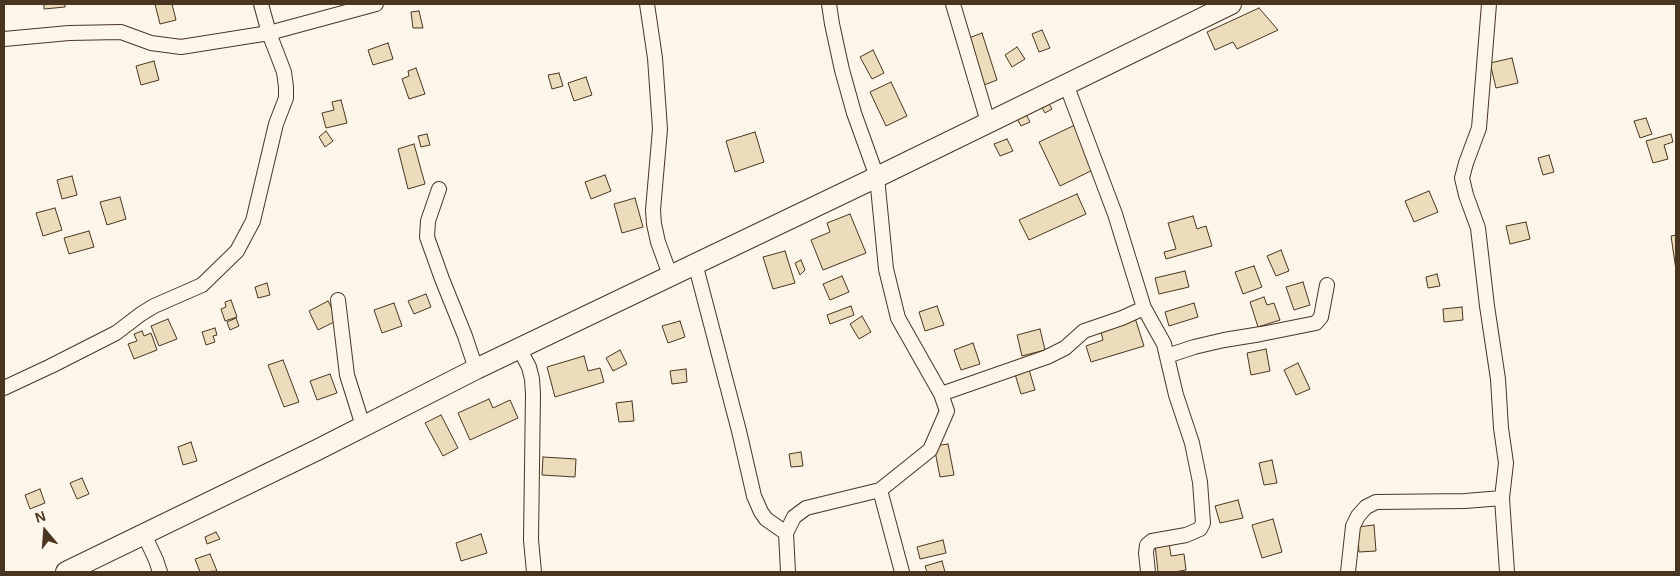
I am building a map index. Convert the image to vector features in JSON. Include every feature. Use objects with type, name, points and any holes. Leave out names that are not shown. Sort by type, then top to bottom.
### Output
[{"type":"street","points":[[4,388],[116,333],[140,314],[154,306],[202,284],[237,251],[253,221],[276,124],[286,98],[284,72],[269,33],[261,4]]},
{"type":"street","points":[[4,39],[69,33],[121,32],[151,43],[181,47],[269,33],[371,4]]},
{"type":"street","points":[[647,4],[655,58],[660,129],[653,210],[654,224],[670,276]]},
{"type":"street","points":[[788,572],[786,533],[794,517],[806,508],[880,490],[930,450],[947,411],[941,394],[898,318],[886,269],[877,178],[854,113],[842,70],[829,4]]},
{"type":"street","points":[[953,4],[988,122]]},
{"type":"street","points":[[66,572],[363,426],[476,368],[877,178],[1231,4]]},
{"type":"street","points":[[1489,4],[1479,128],[1462,178],[1478,228],[1498,379],[1501,428],[1506,463],[1502,498],[1507,572]]},
{"type":"street","points":[[1066,84],[1115,214],[1144,308],[1164,344],[1176,395],[1192,443],[1200,482],[1203,523],[1200,529],[1195,533],[1152,541],[1147,545],[1148,572]]},
{"type":"street","points":[[439,188],[428,221],[427,236],[442,279],[466,336],[476,368]]},
{"type":"street","points":[[695,264],[740,431],[754,496],[766,519],[786,533]]},
{"type":"street","points":[[1167,356],[1224,340],[1316,322],[1322,317],[1327,285]]},
{"type":"street","points":[[338,300],[347,375],[363,426]]},
{"type":"street","points":[[941,394],[1047,357],[1065,348],[1084,331],[1144,308]]},
{"type":"street","points":[[519,348],[532,379],[531,540],[534,572]]},
{"type":"street","points":[[880,490],[902,572]]},
{"type":"street","points":[[1348,572],[1353,526],[1358,516],[1366,507],[1376,502],[1465,501],[1502,498]]},
{"type":"street","points":[[144,534],[160,572]]},
{"type":"building","points":[[44,4],[65,4],[65,7],[44,9]]},
{"type":"building","points":[[155,4],[172,4],[176,20],[160,24]]},
{"type":"building","points":[[1259,8],[1278,30],[1237,49],[1233,42],[1215,50],[1207,32]]},
{"type":"building","points":[[419,11],[423,28],[413,28],[411,12]]},
{"type":"building","points":[[1042,30],[1050,48],[1039,52],[1032,34]]},
{"type":"building","points":[[982,33],[997,80],[984,85],[969,38]]},
{"type":"building","points":[[388,43],[393,59],[373,65],[368,50]]},
{"type":"building","points":[[1017,47],[1025,59],[1012,67],[1005,55]]},
{"type":"building","points":[[873,50],[884,73],[872,79],[860,57]]},
{"type":"building","points":[[1512,58],[1518,83],[1496,88],[1490,63]]},
{"type":"building","points":[[154,61],[159,80],[141,85],[136,66]]},
{"type":"building","points":[[416,68],[425,94],[409,99],[402,79],[409,76],[408,71]]},
{"type":"building","points":[[559,73],[563,86],[552,89],[548,75]]},
{"type":"building","points":[[586,77],[592,95],[574,101],[568,83]]},
{"type":"building","points":[[891,82],[907,116],[886,126],[870,92]]},
{"type":"building","points":[[341,100],[347,123],[326,128],[322,113],[334,110],[332,102]]},
{"type":"building","points":[[1048,102],[1052,109],[1045,113],[1041,106]]},
{"type":"building","points":[[1025,112],[1030,122],[1021,126],[1016,117]]},
{"type":"building","points":[[1646,118],[1652,134],[1640,138],[1634,121]]},
{"type":"building","points":[[1075,125],[1097,168],[1060,186],[1039,142]]},
{"type":"building","points":[[326,131],[333,141],[325,147],[319,137]]},
{"type":"building","points":[[755,132],[764,162],[735,172],[726,141]]},
{"type":"building","points":[[427,134],[430,145],[421,147],[418,136]]},
{"type":"building","points":[[1671,134],[1673,142],[1664,145],[1668,159],[1653,163],[1646,141]]},
{"type":"building","points":[[1007,139],[1013,151],[1000,156],[994,144]]},
{"type":"building","points":[[414,144],[425,184],[408,189],[398,149]]},
{"type":"building","points":[[1549,155],[1554,172],[1543,175],[1538,158]]},
{"type":"building","points":[[605,175],[611,191],[591,199],[585,182]]},
{"type":"building","points":[[72,176],[77,195],[62,199],[57,180]]},
{"type":"building","points":[[1429,191],[1438,212],[1414,222],[1405,201]]},
{"type":"building","points":[[1077,194],[1086,214],[1029,240],[1019,220]]},
{"type":"building","points":[[120,197],[126,219],[107,225],[100,202]]},
{"type":"building","points":[[635,198],[643,227],[622,233],[614,204]]},
{"type":"building","points":[[55,208],[62,230],[43,236],[36,213]]},
{"type":"building","points":[[850,214],[866,253],[823,270],[811,240],[830,232],[827,223]]},
{"type":"building","points":[[1193,216],[1197,229],[1206,226],[1212,246],[1166,259],[1164,252],[1176,249],[1168,223]]},
{"type":"building","points":[[1526,222],[1530,239],[1510,244],[1506,226]]},
{"type":"building","points":[[89,231],[94,247],[69,254],[64,238]]},
{"type":"building","points":[[1676,235],[1676,270],[1671,236]]},
{"type":"building","points":[[1281,250],[1289,271],[1276,276],[1267,256]]},
{"type":"building","points":[[785,251],[795,283],[773,289],[763,257]]},
{"type":"building","points":[[801,260],[805,270],[800,275],[795,263]]},
{"type":"building","points":[[1254,266],[1262,287],[1243,294],[1235,272]]},
{"type":"building","points":[[1185,271],[1189,287],[1159,294],[1155,278]]},
{"type":"building","points":[[1437,274],[1440,286],[1428,288],[1426,277]]},
{"type":"building","points":[[842,276],[849,292],[830,300],[823,284]]},
{"type":"building","points":[[1303,282],[1310,305],[1294,310],[1286,287]]},
{"type":"building","points":[[267,283],[270,295],[258,298],[255,287]]},
{"type":"building","points":[[426,294],[431,307],[414,314],[408,301]]},
{"type":"building","points":[[1264,297],[1267,305],[1274,303],[1280,320],[1258,327],[1250,302]]},
{"type":"building","points":[[231,300],[237,317],[225,321],[221,309],[226,307],[225,302]]},
{"type":"building","points":[[328,301],[338,320],[318,330],[309,311]]},
{"type":"building","points":[[394,303],[402,326],[382,333],[374,310]]},
{"type":"building","points":[[1194,303],[1198,317],[1169,326],[1165,312]]},
{"type":"building","points":[[851,306],[854,315],[830,324],[827,315]]},
{"type":"building","points":[[937,306],[944,325],[925,331],[919,312]]},
{"type":"building","points":[[1462,307],[1463,320],[1444,322],[1443,309]]},
{"type":"building","points":[[862,316],[871,332],[859,339],[850,324]]},
{"type":"building","points":[[236,318],[239,326],[230,330],[227,322]]},
{"type":"building","points":[[1135,318],[1144,346],[1091,362],[1086,346],[1103,340],[1100,328]]},
{"type":"building","points":[[168,319],[177,339],[159,346],[151,326]]},
{"type":"building","points":[[680,321],[685,337],[668,343],[662,326]]},
{"type":"building","points":[[215,328],[217,335],[213,336],[215,342],[206,345],[202,332]]},
{"type":"building","points":[[1040,329],[1045,350],[1022,356],[1017,335]]},
{"type":"building","points":[[142,331],[144,336],[151,333],[157,350],[134,359],[128,344],[137,341],[134,334]]},
{"type":"building","points":[[973,343],[980,364],[961,370],[954,350]]},
{"type":"building","points":[[1266,349],[1270,371],[1251,375],[1247,353]]},
{"type":"building","points":[[620,350],[627,364],[613,371],[606,358]]},
{"type":"building","points":[[584,356],[588,371],[600,368],[604,382],[555,397],[547,367]]},
{"type":"building","points":[[283,360],[299,402],[284,407],[268,365]]},
{"type":"building","points":[[1298,363],[1310,389],[1296,395],[1284,370]]},
{"type":"building","points":[[1028,366],[1035,390],[1021,394],[1015,374]]},
{"type":"building","points":[[686,369],[687,382],[672,384],[670,371]]},
{"type":"building","points":[[330,374],[337,393],[317,400],[310,381]]},
{"type":"building","points":[[489,399],[493,408],[510,400],[518,418],[470,440],[458,413]]},
{"type":"building","points":[[632,401],[634,421],[619,422],[616,403]]},
{"type":"building","points":[[441,415],[458,448],[443,456],[425,423]]},
{"type":"building","points":[[191,442],[197,461],[183,465],[178,447]]},
{"type":"building","points":[[948,444],[954,475],[940,477],[934,446]]},
{"type":"building","points":[[801,452],[803,466],[791,467],[789,454]]},
{"type":"building","points":[[543,457],[576,459],[575,477],[542,475]]},
{"type":"building","points":[[1272,460],[1277,483],[1264,485],[1259,463]]},
{"type":"building","points":[[82,478],[89,494],[77,499],[70,483]]},
{"type":"building","points":[[40,489],[45,503],[30,509],[25,495]]},
{"type":"building","points":[[1238,500],[1243,518],[1220,523],[1215,506]]},
{"type":"building","points":[[1273,519],[1282,552],[1262,558],[1252,525]]},
{"type":"building","points":[[1374,525],[1376,551],[1359,552],[1357,527]]},
{"type":"building","points":[[216,532],[220,539],[207,544],[205,537]]},
{"type":"building","points":[[481,534],[487,553],[461,561],[456,543]]},
{"type":"building","points":[[943,540],[946,553],[920,559],[917,547]]},
{"type":"building","points":[[1169,542],[1171,556],[1184,554],[1186,570],[1158,572],[1155,544]]},
{"type":"building","points":[[210,554],[217,571],[200,572],[195,559]]},
{"type":"building","points":[[942,561],[945,572],[927,572],[925,566]]}]
